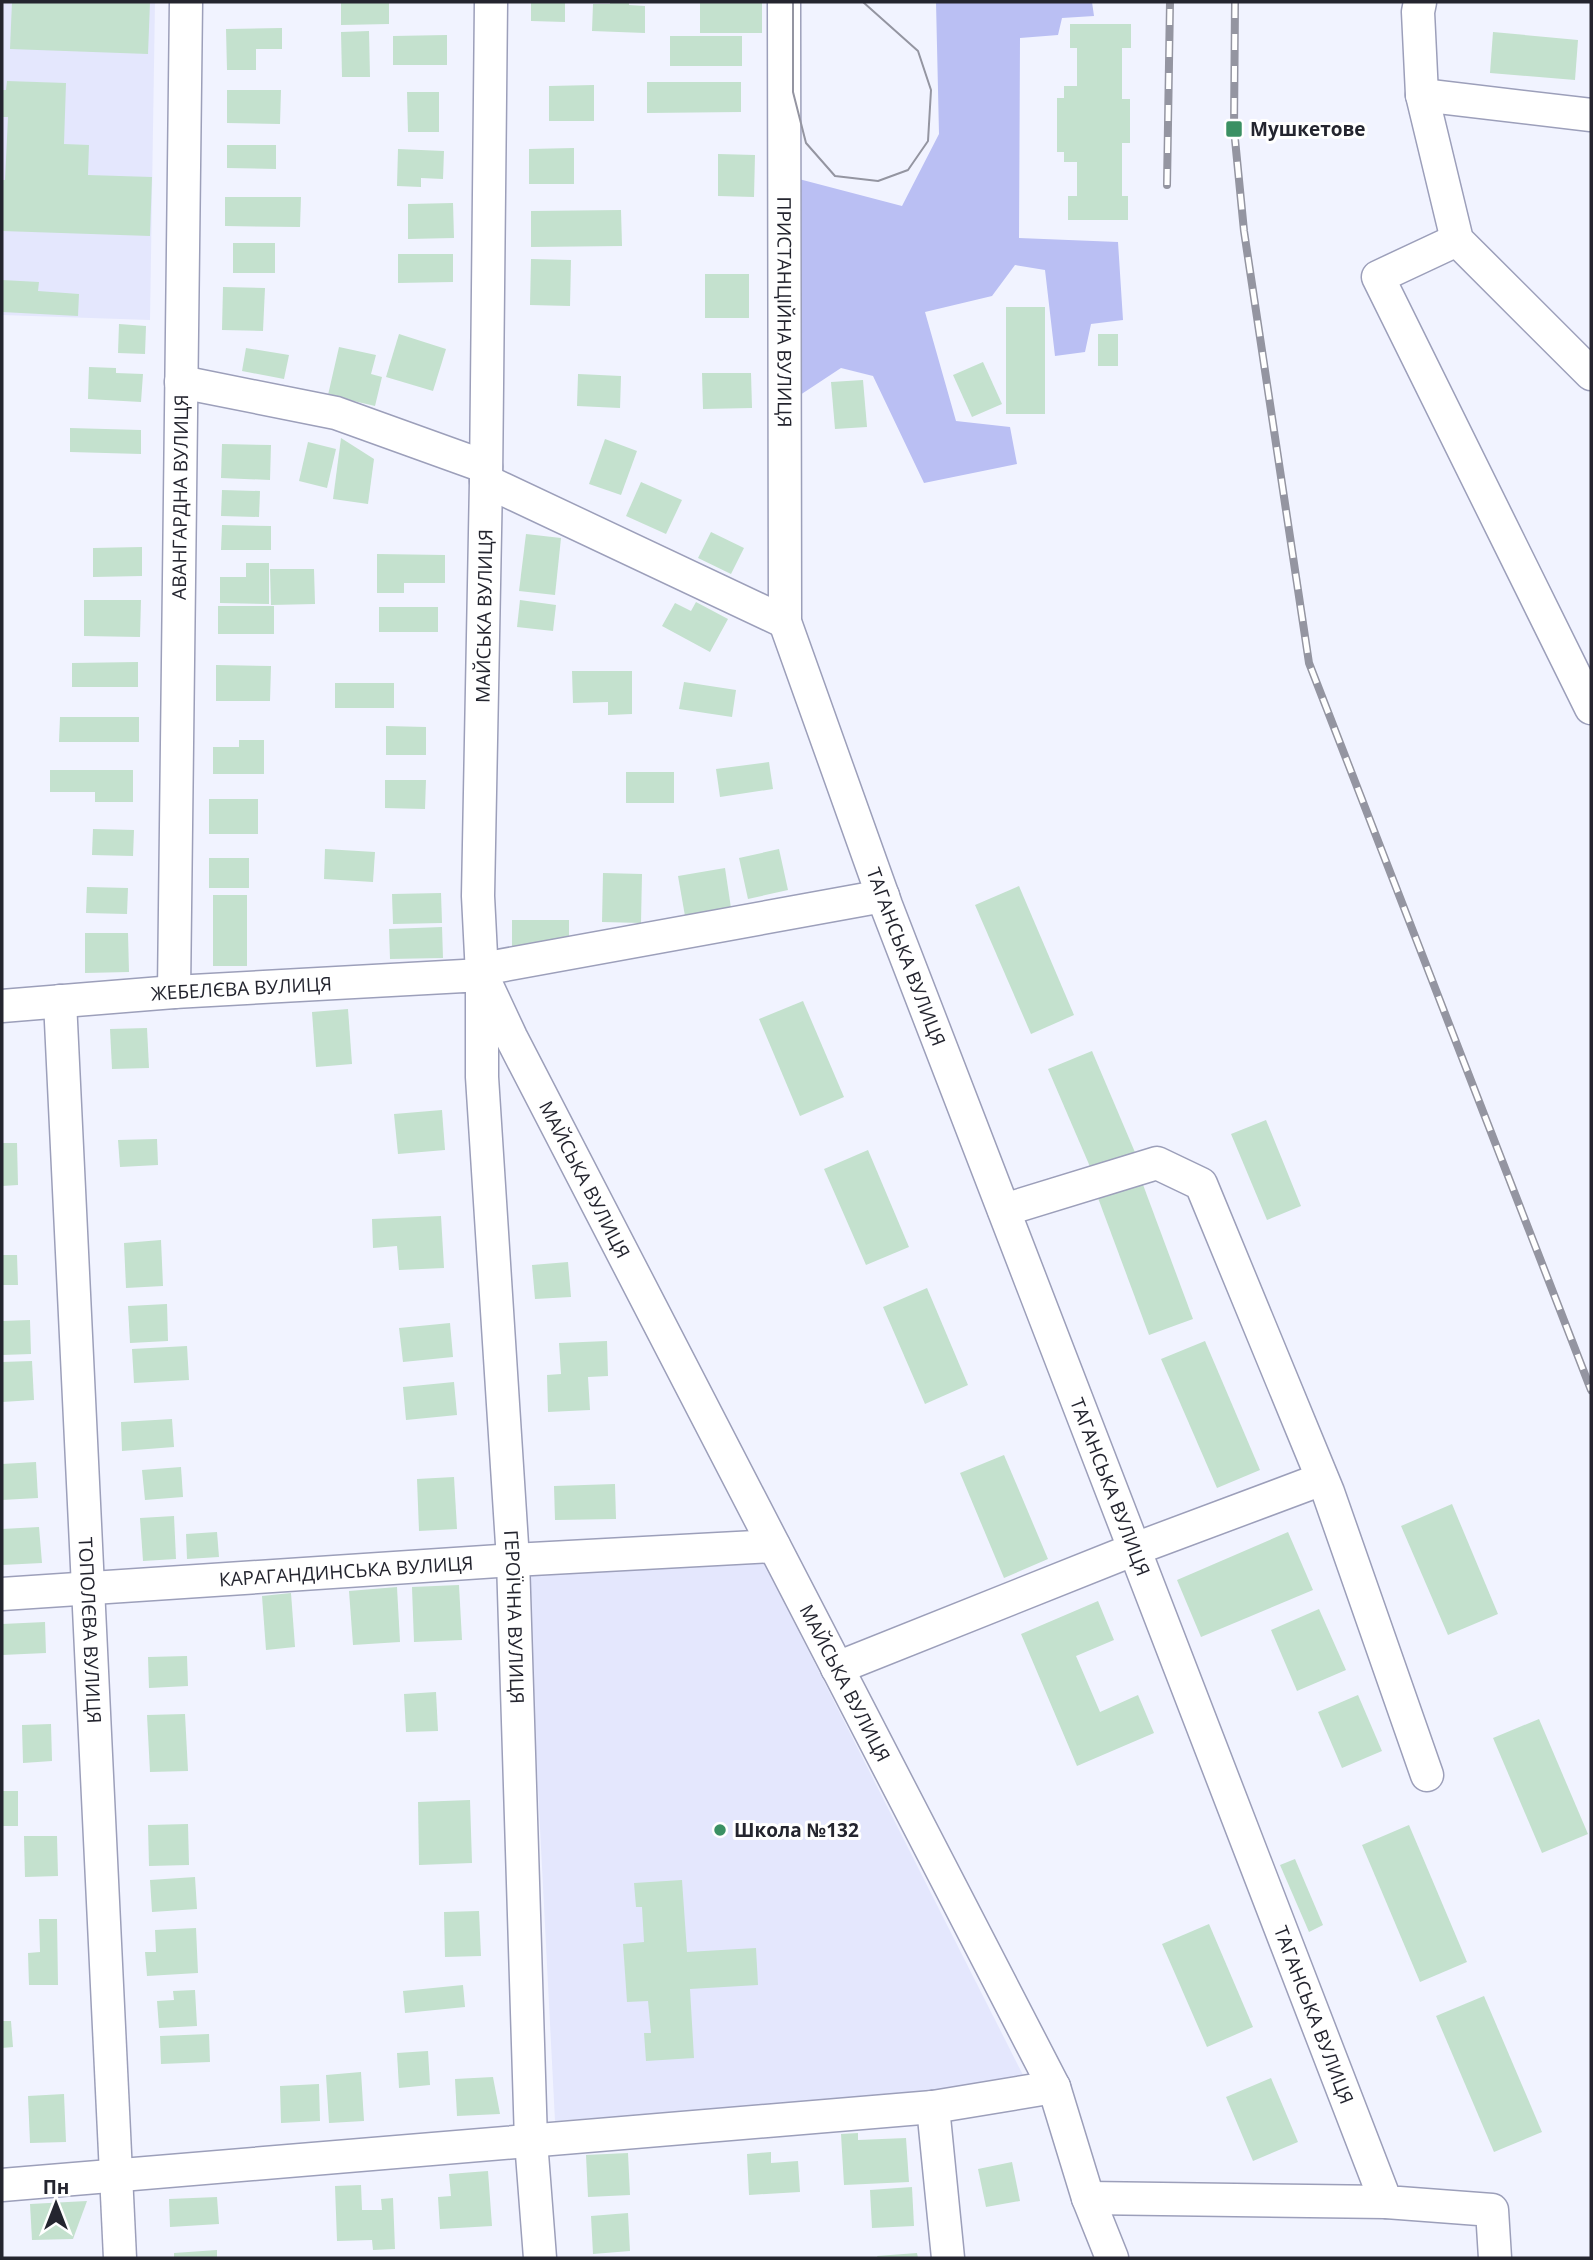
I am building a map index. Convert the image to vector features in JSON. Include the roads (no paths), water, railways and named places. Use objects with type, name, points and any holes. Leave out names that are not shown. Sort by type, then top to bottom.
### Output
[{"type":"street","name":"АВАНГАРДНА ВУЛИЦЯ","points":[[174,992],[186,2]]},
{"type":"street","name":"МАЙСЬКА ВУЛИЦЯ","points":[[491,2],[478,896],[482,972],[511,1037],[1054,2087],[1088,2198],[1112,2258]]},
{"type":"street","name":"ПРИСТАНЦІЙНА ВУЛИЦЯ","points":[[784,2],[785,622]]},
{"type":"street","points":[[1419,2],[1422,95],[1457,240],[1591,374]]},
{"type":"street","points":[[1422,95],[1591,115]]},
{"type":"street","points":[[1457,240],[1378,277],[1591,708]]},
{"type":"street","points":[[181,382],[336,413],[486,474],[785,622]]},
{"type":"street","name":"ТАГАНСЬКА ВУЛИЦЯ","points":[[785,622],[884,896],[1386,2202]]},
{"type":"street","name":"ЖЕБЕЛЄВА ВУЛИЦЯ","points":[[2,1006],[482,972],[884,896]]},
{"type":"street","name":"ГЕРОЇЧНА ВУЛИЦЯ","points":[[482,972],[482,1077],[513,1560],[531,2141],[540,2258]]},
{"type":"street","name":"ТОПОЛЄВА ВУЛИЦЯ","points":[[60,1001],[120,2258]]},
{"type":"street","points":[[1004,1210],[1157,1163],[1201,1184],[1322,1479],[1427,1775]]},
{"type":"street","points":[[837,1668],[1135,1549],[1322,1479]]},
{"type":"street","name":"КАРАГАНДИНСЬКА ВУЛИЦЯ","points":[[2,1594],[513,1560],[774,1546]]},
{"type":"street","points":[[2,2185],[933,2108],[1054,2087]]},
{"type":"street","points":[[933,2108],[948,2258]]},
{"type":"street","points":[[1088,2198],[1386,2202],[1492,2210],[1495,2258]]},
{"type":"tram line","points":[[793,2],[793,92],[806,143],[835,176],[878,181],[908,170],[928,141],[931,90],[918,51],[863,2]]},
{"type":"railway","points":[[1167,185],[1170,2]]},
{"type":"railway","points":[[1235,2],[1234,129],[1244,231],[1309,663],[1591,1390]]},
{"type":"place","name":"Мушкетове","points":[[1234,129]]},
{"type":"place","name":"Школа №132","points":[[720,1830]]}]
